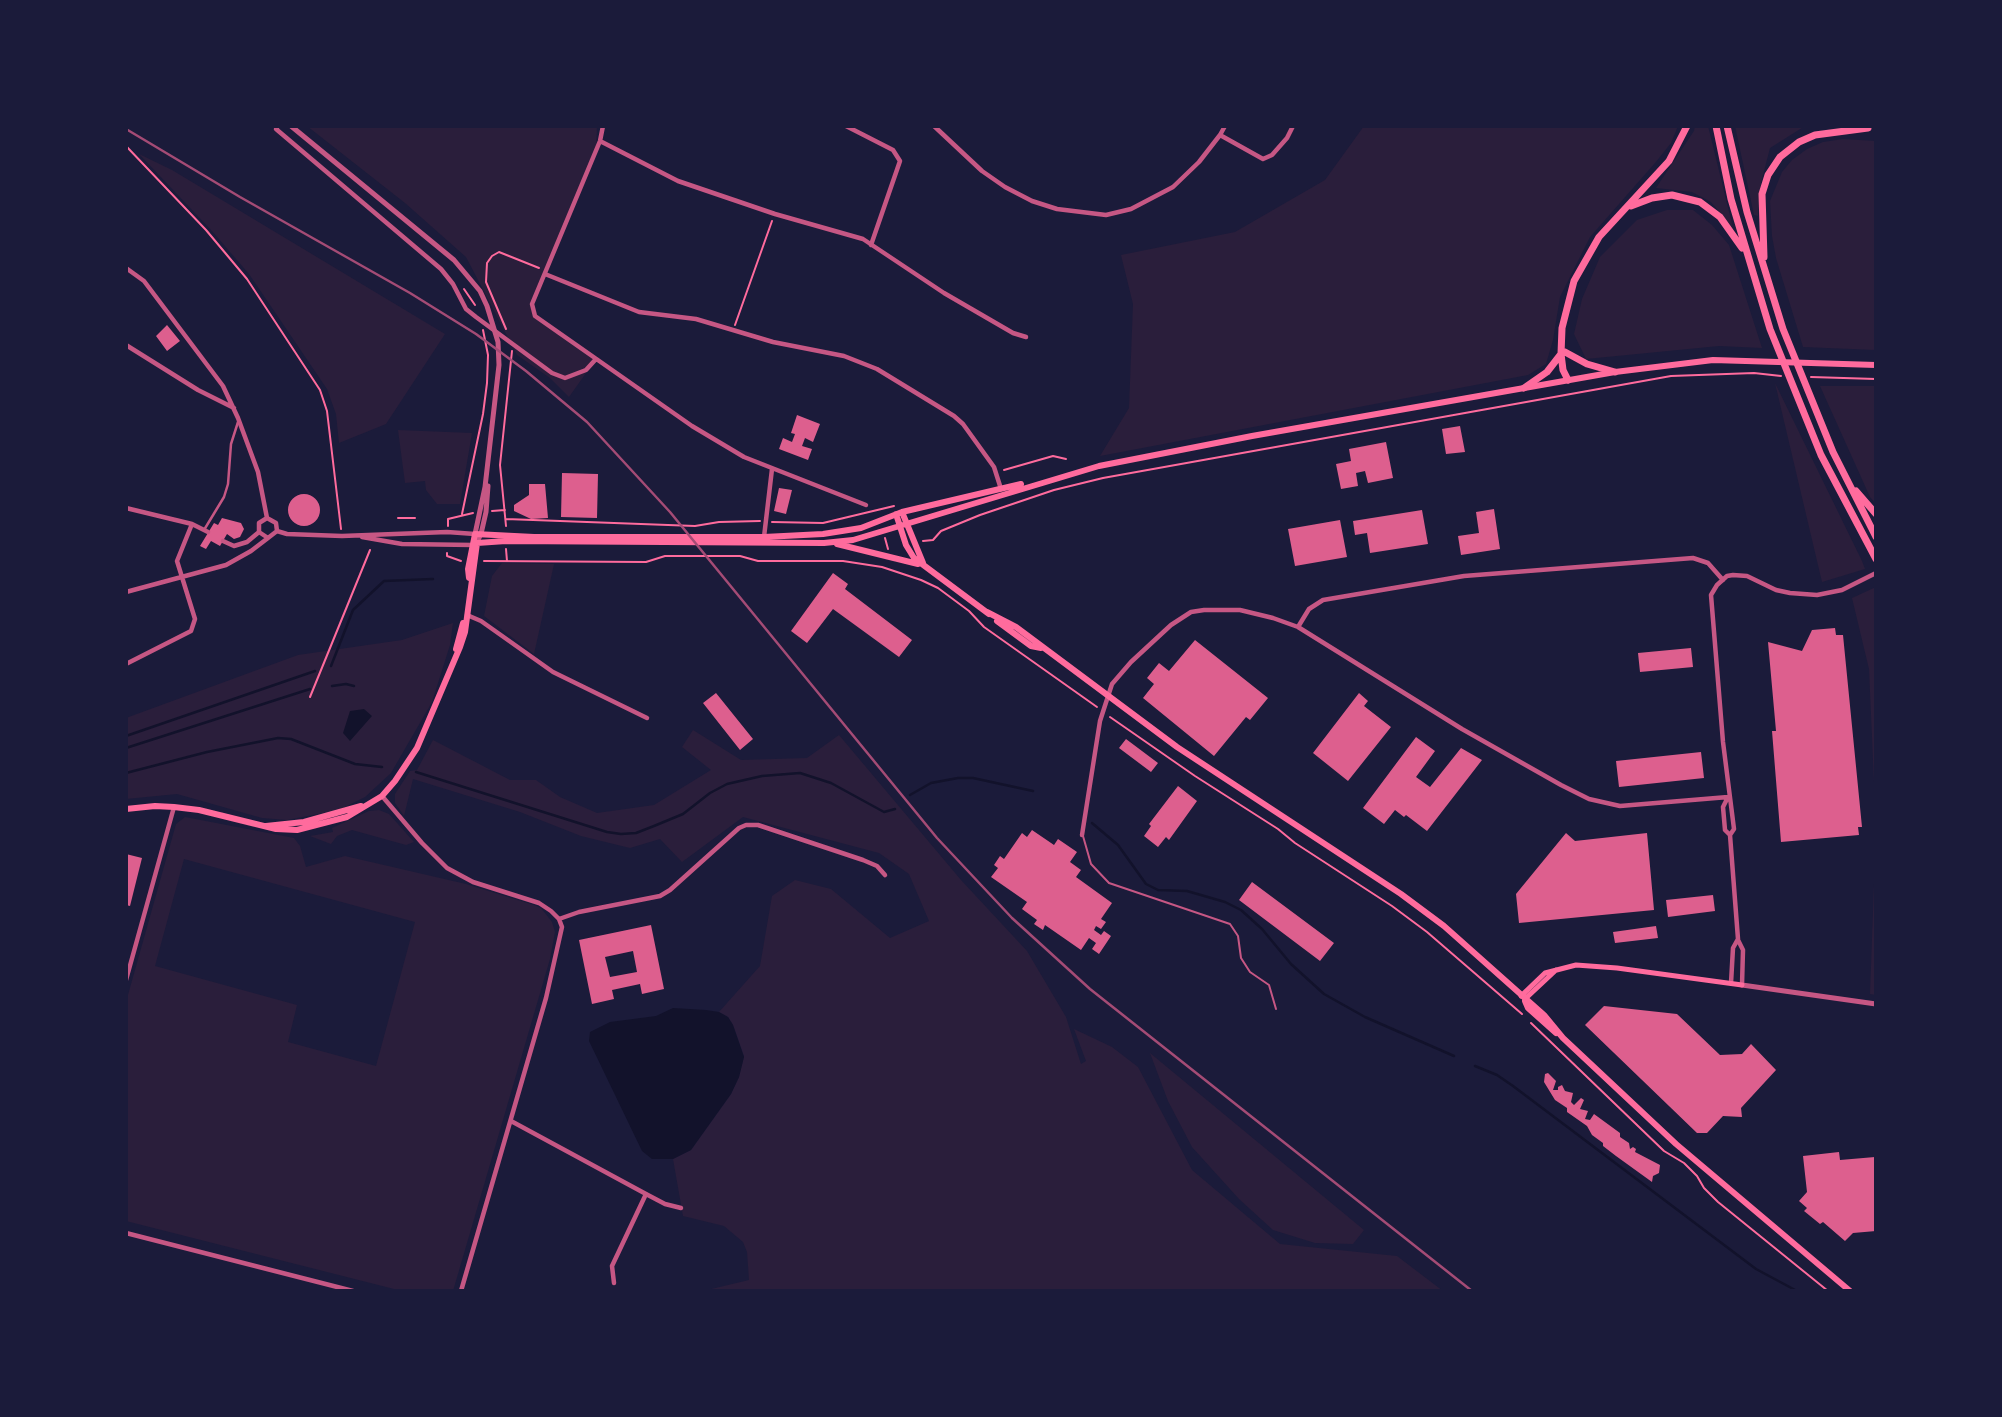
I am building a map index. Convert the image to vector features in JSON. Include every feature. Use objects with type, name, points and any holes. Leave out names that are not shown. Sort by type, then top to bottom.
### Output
[{"type":"highway","points":[[1568,380],[1562,340],[1564,313],[1581,265],[1599,237],[1669,161],[1686,126]]},
{"type":"highway","points":[[1716,126],[1726,179],[1770,329],[1821,455],[1876,559]]},
{"type":"highway","points":[[1727,126],[1738,180],[1783,329],[1844,475],[1876,537]]},
{"type":"highway","points":[[1855,126],[1872,129]]},
{"type":"highway","points":[[1765,275],[1762,194],[1773,166],[1792,146],[1815,135],[1872,129]]},
{"type":"highway","points":[[1627,208],[1662,196],[1682,196],[1700,202],[1720,217],[1746,254]]},
{"type":"highway","points":[[1563,353],[1615,372]]},
{"type":"highway","points":[[1524,388],[1547,372],[1563,353]]},
{"type":"highway","points":[[1844,475],[1876,514]]},
{"type":"main road","points":[[126,809],[174,807],[276,830],[306,829],[347,817],[382,796],[417,748],[457,653],[456,645],[467,615],[471,583],[468,569],[478,534],[506,537],[764,537],[834,533],[861,527],[899,513],[1119,458],[1615,372],[1713,360],[1876,365]]},
{"type":"main road","points":[[475,544],[506,541],[853,540],[1076,472],[1252,436]]},
{"type":"main road","points":[[899,513],[909,544],[923,565],[1031,646],[1042,648],[1202,764],[1419,906],[1462,940],[1544,1015],[1563,1038],[1686,1153],[1850,1291]]},
{"type":"main road","points":[[831,542],[923,565]]},
{"type":"main road","points":[[1523,998],[1559,968],[1576,965],[1742,985]]},
{"type":"street","points":[[278,126],[276,129],[442,269],[466,309],[552,373],[565,378],[586,370],[596,359]]},
{"type":"street","points":[[277,531],[287,534],[342,536],[447,531],[478,534],[486,512],[487,466],[499,365],[494,324],[480,291],[454,260],[291,126]]},
{"type":"street","points":[[603,126],[600,141],[532,304],[535,316],[692,426],[744,457],[866,505]]},
{"type":"street","points":[[846,126],[892,149],[900,161],[871,245]]},
{"type":"street","points":[[934,126],[982,172],[1032,201],[1057,209],[1106,215],[1140,205],[1173,187],[1199,162],[1225,126]]},
{"type":"street","points":[[1220,135],[1263,159],[1272,155],[1287,138],[1293,126]]},
{"type":"street","points":[[600,141],[678,181],[775,214],[863,239],[944,293],[1013,333],[1026,337]]},
{"type":"street","points":[[126,268],[144,281],[215,374],[238,418],[258,471],[267,518]]},
{"type":"street","points":[[545,274],[639,312],[696,319],[773,342],[844,356],[877,369],[954,416],[987,455],[1002,489]]},
{"type":"street","points":[[126,345],[234,409]]},
{"type":"street","points":[[126,508],[192,524],[206,531],[228,484],[231,444],[238,418]]},
{"type":"street","points":[[764,537],[772,469]]},
{"type":"street","points":[[267,518],[276,523],[277,531]]},
{"type":"street","points":[[259,532],[259,523],[267,518]]},
{"type":"street","points":[[127,662],[191,631],[195,619],[177,561],[192,524]]},
{"type":"street","points":[[126,593],[226,565],[251,551],[277,531]]},
{"type":"street","points":[[259,532],[268,538]]},
{"type":"street","points":[[223,541],[234,546],[247,542],[259,532]]},
{"type":"street","points":[[354,536],[402,544],[475,544]]},
{"type":"street","points":[[1298,627],[1309,609],[1323,600],[1464,576],[1693,558],[1709,563],[1723,580]]},
{"type":"street","points":[[1876,573],[1842,590],[1817,595],[1776,590],[1740,574],[1727,576],[1713,591],[1710,600],[1728,797],[1732,806],[1734,830],[1730,835],[1738,939],[1744,950],[1742,985],[1876,1004]]},
{"type":"street","points":[[1082,835],[1106,696],[1115,679],[1131,662],[1171,625],[1191,612],[1240,610],[1298,627],[1462,729],[1577,794],[1620,806],[1728,797]]},
{"type":"street","points":[[467,615],[481,621],[554,672],[647,718]]},
{"type":"street","points":[[382,796],[447,868],[472,882],[539,903],[559,919],[562,927],[511,1121],[461,1291]]},
{"type":"street","points":[[126,980],[174,807]]},
{"type":"street","points":[[559,919],[579,912],[660,896],[739,828],[752,824],[863,860],[877,866],[885,875]]},
{"type":"street","points":[[1731,983],[1734,948],[1738,939]]},
{"type":"street","points":[[511,1121],[665,1204],[681,1208]]},
{"type":"street","points":[[614,1283],[612,1266],[646,1194]]},
{"type":"street","points":[[126,1233],[353,1291]]},
{"type":"lane","points":[[1082,835],[1091,864],[1109,883],[1230,924],[1238,936],[1241,958],[1250,972],[1269,985],[1276,1010]]},
{"type":"path","points":[[126,146],[206,230],[247,279],[320,390],[327,411],[342,536]]},
{"type":"path","points":[[733,331],[775,214]]},
{"type":"path","points":[[499,252],[534,266],[545,274]]},
{"type":"path","points":[[464,289],[477,309]]},
{"type":"path","points":[[448,519],[462,514],[483,414],[488,355],[483,329]]},
{"type":"path","points":[[933,540],[941,531],[979,515],[1054,490],[1103,478],[1671,376],[1754,373],[1786,376]]},
{"type":"path","points":[[1811,377],[1876,379]]},
{"type":"path","points":[[997,474],[1007,468],[1053,456],[1066,459]]},
{"type":"path","points":[[506,519],[695,526],[719,522],[823,523],[903,503]]},
{"type":"path","points":[[398,518],[415,518]]},
{"type":"path","points":[[310,697],[370,550]]},
{"type":"path","points":[[446,556],[455,561]]},
{"type":"path","points":[[495,561],[646,562],[666,556],[740,556],[758,561],[843,561],[882,567],[938,588],[970,611],[984,627],[1102,711],[1427,932],[1533,1025],[1664,1150],[1684,1163],[1718,1202],[1828,1291]]},
{"type":"shaded area","points":[[307,126],[597,126],[596,151],[532,304],[535,316],[596,359],[569,397],[550,378],[517,355],[466,257],[405,203]]},
{"type":"shaded area","points":[[1364,126],[1678,126],[1671,143],[1590,237],[1560,297],[1546,364],[1528,375],[1100,456],[1129,408],[1133,304],[1121,255],[1235,232],[1325,180]]},
{"type":"shaded area","points":[[1695,126],[1708,126],[1733,228],[1711,202],[1692,192],[1656,188]]},
{"type":"shaded area","points":[[1735,126],[1805,126],[1770,148],[1761,183],[1758,216],[1754,215]]},
{"type":"shaded area","points":[[1843,139],[1876,141],[1876,350],[1803,347],[1772,236],[1770,201],[1782,172],[1807,149],[1823,142]]},
{"type":"shaded area","points":[[139,154],[172,170],[445,334],[386,424],[339,443],[336,414],[327,389],[249,274]]},
{"type":"shaded area","points":[[1667,210],[1693,210],[1712,225],[1729,245],[1762,348],[1719,346],[1586,359],[1574,334],[1582,299],[1600,257],[1637,220]]},
{"type":"shaded area","points":[[1775,383],[1862,561],[1865,569],[1822,582]]},
{"type":"shaded area","points":[[1820,386],[1876,386],[1876,504],[1870,497]]},
{"type":"shaded area","points":[[398,430],[472,433],[460,504],[437,504],[426,490],[425,481],[405,483]]},
{"type":"shaded area","points":[[502,563],[554,564],[534,654],[484,616],[492,576]]},
{"type":"shaded area","points":[[1876,587],[1876,828],[1869,669],[1852,598]]},
{"type":"shaded area","points":[[453,623],[450,645],[432,702],[391,773],[365,797],[339,810],[287,820],[262,818],[177,794],[126,799],[126,718],[298,655],[402,640]]},
{"type":"shaded area","points":[[364,709],[372,716],[350,741],[343,733],[350,711]]},
{"type":"shaded area","points":[[693,730],[741,760],[807,758],[839,735],[961,880],[1027,951],[1066,1017],[1081,1064],[1086,1061],[1074,1029],[1112,1047],[1138,1067],[1192,1170],[1280,1244],[1397,1256],[1443,1291],[703,1291],[749,1280],[747,1252],[743,1242],[724,1226],[683,1216],[673,1159],[691,1150],[731,1094],[739,1077],[744,1056],[733,1025],[728,1017],[719,1012],[760,966],[772,896],[795,880],[831,889],[890,938],[929,921],[909,874],[879,853],[743,817],[682,862],[660,839],[630,848],[581,836],[520,812],[413,779],[404,816],[395,803],[395,794],[410,771],[417,770],[433,740],[510,780],[536,780],[560,797],[597,813],[654,805],[711,770],[682,747]]},
{"type":"shaded area","points":[[379,810],[389,814],[414,842],[406,845],[352,830],[337,836],[331,844],[310,836],[333,832],[332,828],[369,811]]},
{"type":"shaded area","points":[[185,817],[294,838],[300,846],[306,867],[345,856],[466,884],[534,905],[541,908],[552,922],[555,932],[550,959],[453,1291],[402,1291],[126,1221],[126,1002],[176,824]],"holes":[[[184,859],[415,922],[376,1066],[288,1042],[297,1005],[155,966]]]},
{"type":"shaded area","points":[[1876,828],[1876,995],[1870,994]]},
{"type":"shaded area","points":[[673,1008],[719,1012],[728,1017],[744,1057],[731,1094],[691,1150],[673,1159],[652,1159],[642,1151],[589,1041],[590,1032],[610,1022],[656,1016]]},
{"type":"shaded area","points":[[1150,1053],[1364,1230],[1353,1244],[1315,1243],[1273,1230],[1239,1199],[1192,1147],[1168,1101]]},
{"type":"building","points":[[167,325],[180,341],[167,351],[156,336]]},
{"type":"building","points":[[797,415],[820,424],[813,442],[805,438],[802,446],[812,449],[808,460],[779,449],[783,438],[792,442],[795,434],[791,433]]},
{"type":"building","points":[[1460,426],[1465,452],[1446,454],[1442,429]]},
{"type":"building","points":[[1386,442],[1393,478],[1368,483],[1365,471],[1356,473],[1358,486],[1341,489],[1336,464],[1351,461],[1349,449]]},
{"type":"building","points":[[562,473],[598,474],[597,518],[561,517]]},
{"type":"building","points":[[529,484],[545,484],[548,518],[531,519],[514,511],[514,505],[529,495]]},
{"type":"building","points":[[779,488],[792,490],[786,514],[774,511]]},
{"type":"building","points":[[304,494],[315,499],[320,510],[315,521],[304,526],[293,521],[288,510],[293,499]]},
{"type":"building","points":[[1494,509],[1500,549],[1461,555],[1458,536],[1479,533],[1476,512]]},
{"type":"building","points":[[1422,510],[1428,544],[1370,553],[1367,533],[1355,535],[1353,521]]},
{"type":"building","points":[[222,518],[241,523],[244,529],[240,537],[234,539],[227,534],[220,546],[211,541],[206,549],[200,546],[214,523],[218,525]]},
{"type":"building","points":[[1340,520],[1347,557],[1295,566],[1288,529]]},
{"type":"building","points":[[833,573],[848,584],[845,589],[912,640],[899,657],[833,609],[807,643],[791,631]]},
{"type":"building","points":[[1835,628],[1836,635],[1843,635],[1862,827],[1858,827],[1859,835],[1781,842],[1772,731],[1776,731],[1768,642],[1802,651],[1812,630]]},
{"type":"building","points":[[1195,640],[1268,698],[1250,720],[1246,717],[1214,756],[1143,698],[1154,684],[1147,678],[1159,663],[1169,671]]},
{"type":"building","points":[[1691,648],[1693,667],[1640,672],[1638,653]]},
{"type":"building","points":[[716,693],[753,739],[740,750],[703,703]]},
{"type":"building","points":[[1359,693],[1368,701],[1364,706],[1391,727],[1348,781],[1313,753]]},
{"type":"building","points":[[1416,737],[1435,751],[1416,777],[1430,787],[1461,748],[1482,760],[1427,831],[1395,810],[1384,824],[1363,808]]},
{"type":"building","points":[[1126,739],[1158,763],[1151,772],[1119,748]]},
{"type":"building","points":[[1701,752],[1704,778],[1619,787],[1616,761]]},
{"type":"building","points":[[1178,786],[1197,801],[1169,840],[1166,837],[1158,847],[1144,836],[1151,826],[1149,824]]},
{"type":"building","points":[[1032,830],[1054,845],[1058,839],[1077,852],[1070,862],[1081,870],[1076,877],[1112,903],[1101,919],[1106,922],[1101,929],[1096,926],[1094,930],[1101,935],[1104,931],[1111,936],[1099,954],[1092,949],[1096,943],[1089,938],[1081,950],[1045,925],[1043,930],[1034,924],[1037,920],[1022,909],[1027,902],[991,877],[998,868],[994,865],[1000,856],[1004,859],[1022,833],[1027,837]]},
{"type":"building","points":[[1566,833],[1575,841],[1647,833],[1654,910],[1519,923],[1516,894]]},
{"type":"building","points":[[126,854],[142,858],[130,906],[126,905]]},
{"type":"building","points":[[1252,882],[1334,943],[1320,961],[1239,900]]},
{"type":"building","points":[[1713,895],[1715,911],[1668,917],[1666,900]]},
{"type":"building","points":[[651,925],[664,989],[642,994],[640,984],[612,990],[614,999],[592,1004],[579,940]],"holes":[[[633,951],[637,972],[610,977],[605,957]]]},
{"type":"building","points":[[1656,926],[1658,938],[1615,943],[1613,932]]},
{"type":"building","points":[[1604,1006],[1677,1014],[1720,1055],[1742,1054],[1751,1044],[1776,1070],[1741,1108],[1742,1117],[1723,1116],[1707,1133],[1697,1133],[1585,1025]]},
{"type":"building","points":[[1548,1073],[1556,1081],[1553,1090],[1558,1090],[1562,1085],[1565,1091],[1573,1093],[1571,1102],[1574,1105],[1581,1098],[1584,1100],[1580,1109],[1588,1111],[1585,1119],[1590,1120],[1594,1114],[1620,1133],[1620,1137],[1629,1143],[1630,1149],[1633,1147],[1635,1152],[1660,1165],[1659,1173],[1653,1176],[1652,1182],[1603,1146],[1587,1126],[1555,1100],[1544,1082],[1545,1074]]},
{"type":"building","points":[[1839,1152],[1840,1160],[1875,1157],[1876,1169],[1876,1231],[1853,1233],[1845,1241],[1823,1222],[1820,1224],[1804,1211],[1807,1208],[1799,1201],[1807,1192],[1803,1156]]},
{"type":"waterway","points":[[331,666],[353,610],[384,581],[433,579]]},
{"type":"waterway","points":[[126,736],[315,671]]},
{"type":"waterway","points":[[332,686],[354,686]]},
{"type":"waterway","points":[[126,748],[310,689]]},
{"type":"waterway","points":[[126,773],[207,752],[278,738],[291,739],[355,764],[382,767]]},
{"type":"waterway","points":[[416,772],[607,832],[621,834],[636,833],[683,814],[710,793],[727,784],[762,776],[800,773],[831,783],[884,812],[895,809]]},
{"type":"waterway","points":[[910,795],[931,783],[958,778],[973,778],[1033,791]]},
{"type":"waterway","points":[[1092,823],[1118,845],[1146,884],[1158,890],[1187,891],[1225,902],[1241,910],[1262,929],[1291,964],[1324,994],[1365,1017],[1454,1056]]},
{"type":"waterway","points":[[1475,1066],[1497,1075],[1513,1086],[1756,1269],[1797,1291]]},
{"type":"railway","points":[[126,129],[476,334],[587,422],[670,512],[937,838],[1012,918],[1090,989],[1472,1291]]}]
